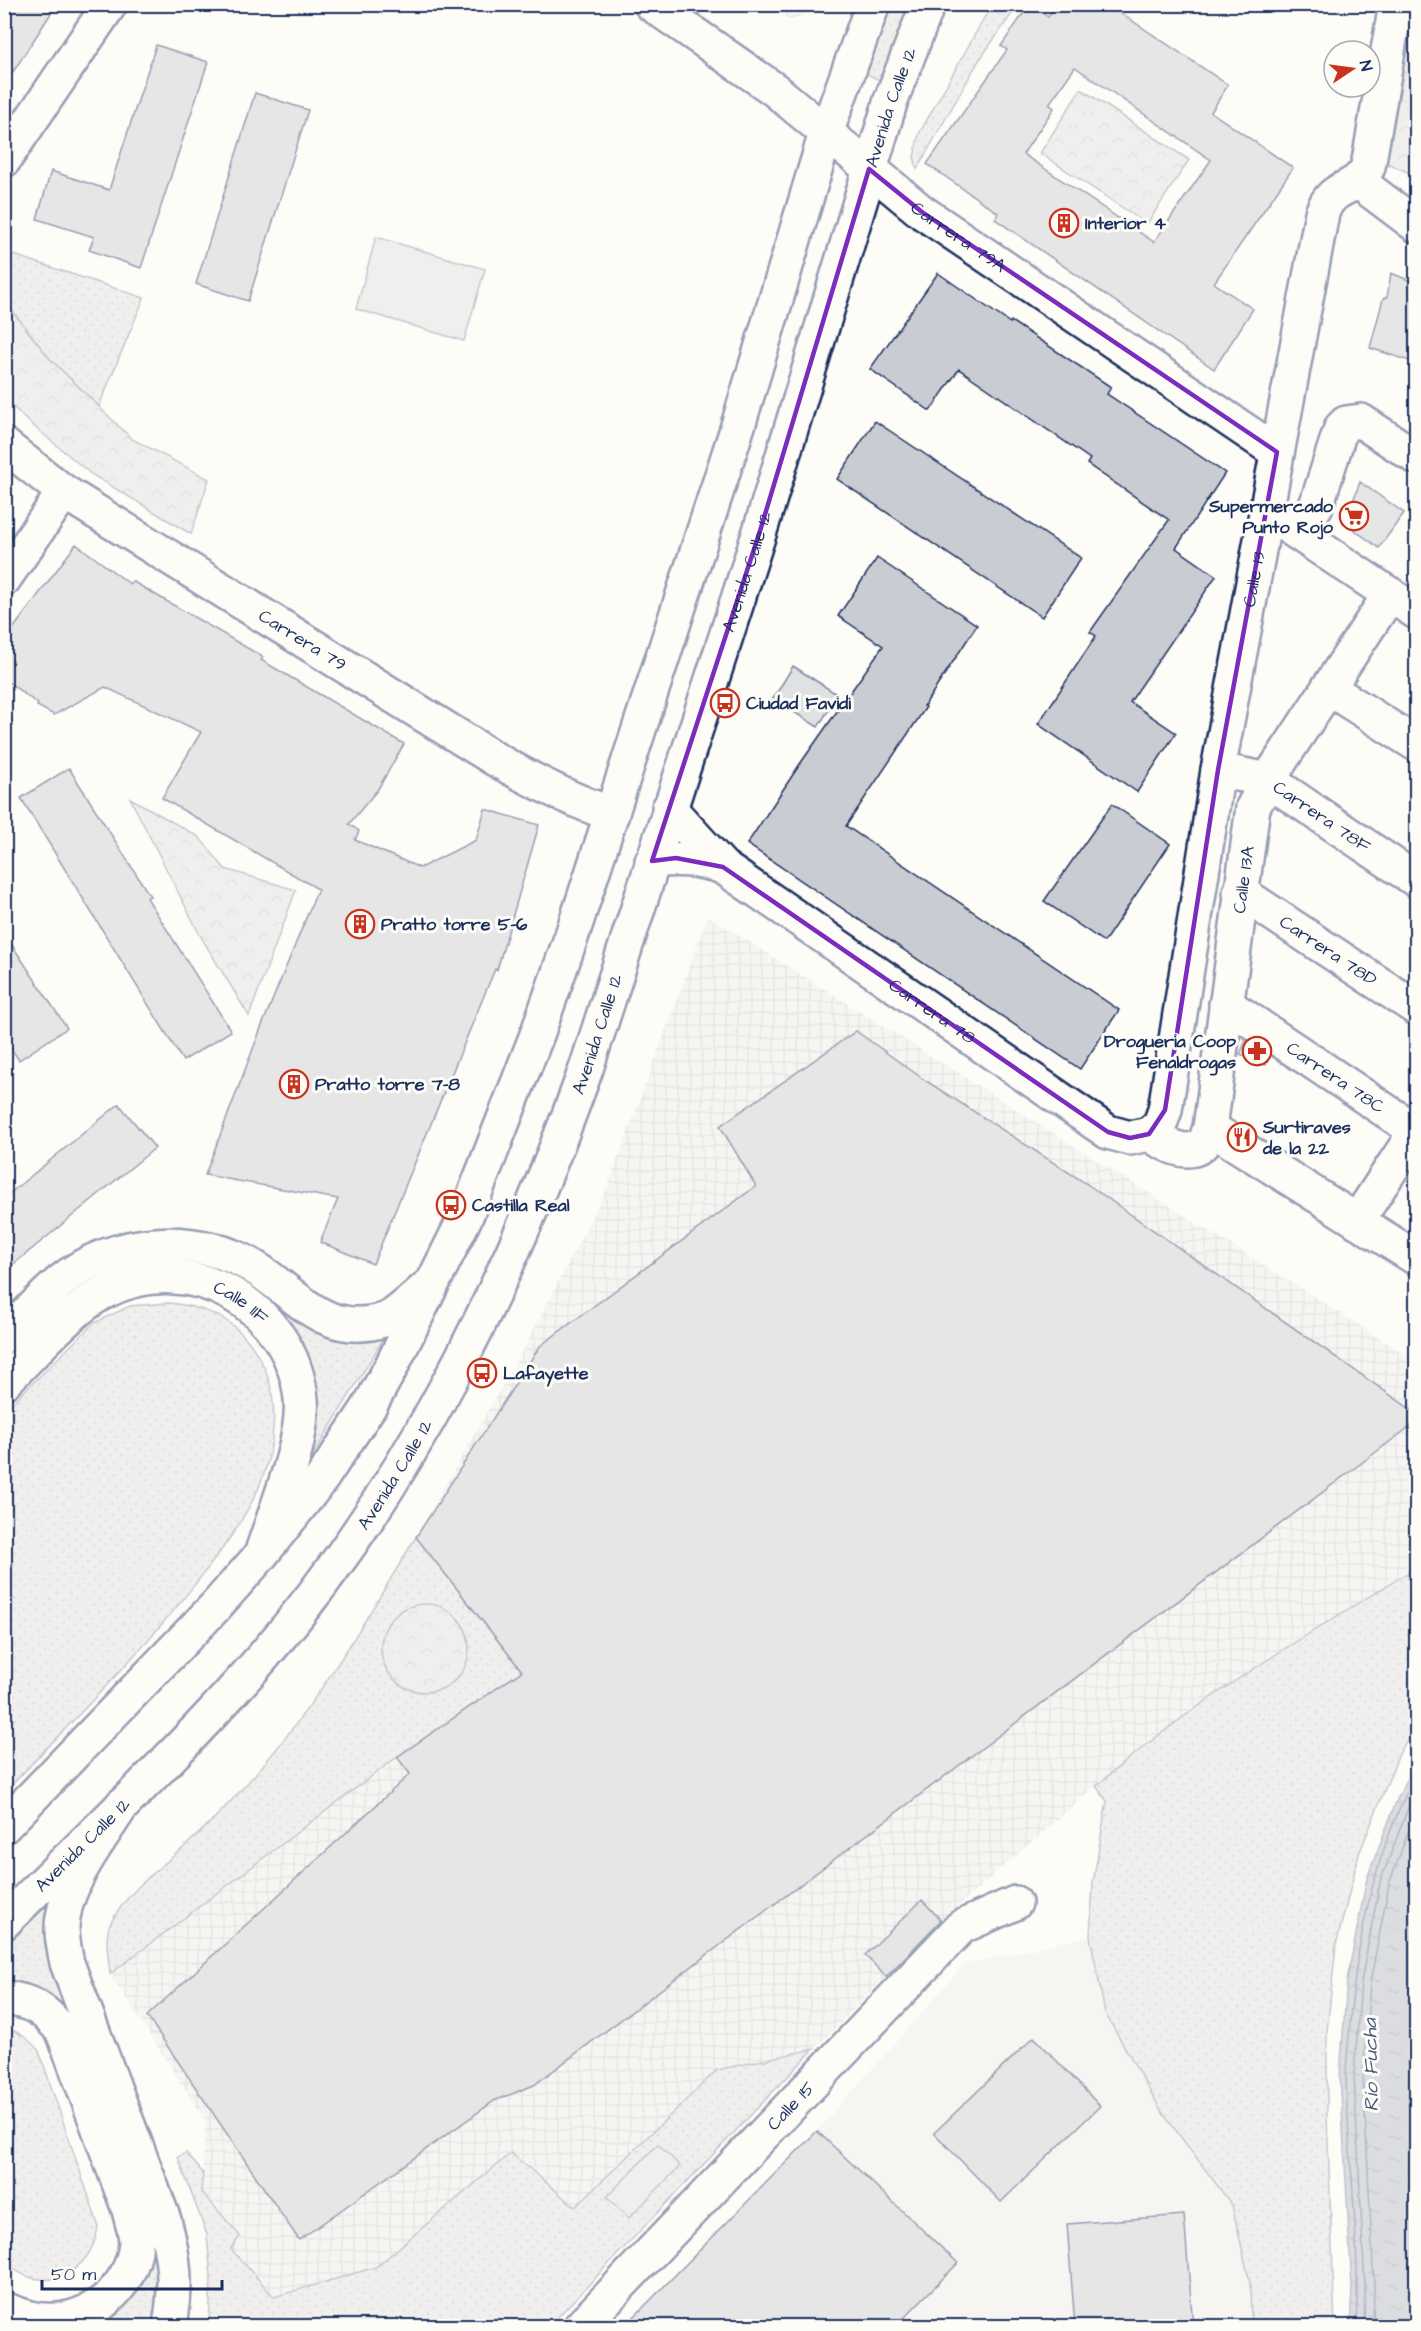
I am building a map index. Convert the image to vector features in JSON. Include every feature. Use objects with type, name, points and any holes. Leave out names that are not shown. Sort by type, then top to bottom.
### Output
[{"type":"main road","points":[[4,160],[110,4]]},
{"type":"main road","name":"Carrera 79A","points":[[651,4],[776,90],[922,212],[1278,452]]},
{"type":"main road","points":[[4,1826],[176,1650],[261,1555],[322,1478],[369,1407],[391,1367],[466,1216],[505,1122],[538,1032],[612,814],[737,429],[826,133],[873,4]]},
{"type":"main road","name":"Avenida Calle 12","points":[[9,1917],[206,1720],[263,1658],[365,1523],[420,1436],[471,1343],[504,1275],[586,1069],[760,531],[891,100],[928,4]]},
{"type":"main road","points":[[1396,4],[1373,152],[1368,167],[1359,182],[1416,225]]},
{"type":"main road","name":"Calle 13","points":[[1149,1134],[1160,1124],[1165,1110],[1218,770],[1279,520],[1278,452],[1322,213],[1332,195],[1359,182]]},
{"type":"main road","points":[[1279,520],[1311,513],[1317,506],[1341,428],[1346,423],[1361,421],[1416,457]]},
{"type":"main road","name":"Carrera 79","points":[[4,445],[64,492],[521,774],[575,802],[612,814]]},
{"type":"main road","points":[[4,579],[64,492]]},
{"type":"main road","points":[[1279,520],[1416,612]]},
{"type":"main road","name":"Calle 13A","points":[[1210,1128],[1253,807],[1268,780],[1390,594]]},
{"type":"main road","points":[[1328,688],[1416,744]]},
{"type":"main road","name":"Carrera 78F","points":[[1218,770],[1268,780],[1416,880]]},
{"type":"main road","name":"Carrera 78","points":[[669,808],[723,867],[1108,1132],[1130,1138],[1149,1134]]},
{"type":"main road","name":"Carrera 78","points":[[652,861],[676,858],[700,860],[723,867]]},
{"type":"main road","name":"Carrera 78D","points":[[1240,892],[1416,1008]]},
{"type":"main road","name":"Carrera 78C","points":[[1226,1004],[1416,1131]]},
{"type":"main road","points":[[1149,1134],[1171,1147],[1192,1149],[1204,1142],[1210,1128],[1416,1258]]},
{"type":"main road","points":[[1357,1221],[1416,1131]]},
{"type":"main road","name":"Calle 11F","points":[[4,1336],[61,1281],[91,1262],[122,1250],[153,1244],[188,1245],[220,1252],[259,1270],[316,1314],[340,1323],[361,1324],[386,1319],[431,1284]]},
{"type":"main road","name":"Calle 11F","points":[[4,1382],[82,1306],[105,1291],[130,1281],[159,1276],[184,1276],[214,1284],[240,1297],[262,1315],[281,1338],[295,1368],[301,1400],[300,1433],[261,1555]]},
{"type":"main road","points":[[122,1804],[72,1885],[62,1917],[62,1940],[67,1963],[164,2220],[173,2256],[174,2303],[170,2326]]},
{"type":"main road","name":"Calle 15","points":[[580,2326],[961,1927],[1015,1903]]},
{"type":"main road","points":[[4,1998],[21,1999],[46,2011],[63,2032],[129,2210],[136,2241],[130,2265],[117,2291],[97,2308],[71,2317],[56,2319],[36,2319],[4,2309]]},
{"type":"main road","points":[[4,2323],[10,2326]]},
{"type":"highlighted area","points":[[869,169],[922,212],[1277,452],[1218,770],[1165,1110],[1149,1134],[1130,1138],[1108,1132],[723,867],[676,858],[652,861],[760,531]]},
{"type":"shaded area","points":[[765,5],[814,5],[806,15],[790,20]]},
{"type":"shaded area","points":[[708,916],[1416,1361],[1416,1568],[1257,1665],[1133,1754],[951,1912],[814,2049],[717,2070],[575,2207],[511,2153],[376,2267],[274,2297],[231,2249],[240,2236],[201,2191],[206,2121],[110,1974],[397,1757],[522,1671],[416,1537],[526,1344],[607,1188]]},
{"type":"shaded area","points":[[1090,1936],[1105,2013],[1162,2112],[1232,2205],[1250,2283],[1251,2326],[896,2326],[958,2263],[817,2131],[965,1964]]},
{"type":"green space","points":[[992,4],[1018,5],[978,62],[917,169],[914,157],[919,134]]},
{"type":"green space","points":[[890,5],[918,5],[887,84],[863,72]]},
{"type":"green space","points":[[1416,5],[1416,176],[1387,163]]},
{"type":"green space","points":[[1081,89],[1189,160],[1147,224],[1040,153]]},
{"type":"green space","points":[[376,237],[485,269],[464,341],[356,309]]},
{"type":"green space","points":[[5,252],[144,298],[99,406],[50,359],[5,301]]},
{"type":"green space","points":[[4,301],[50,359],[132,439],[209,479],[191,534],[91,474],[24,418],[5,398]]},
{"type":"green space","points":[[793,666],[838,695],[818,727],[773,699]]},
{"type":"green space","points":[[130,798],[199,837],[225,869],[296,890],[249,1016],[201,937]]},
{"type":"green space","points":[[198,1258],[387,1333],[301,1475],[303,1367],[168,1264],[5,1368],[5,1358],[58,1307],[116,1264]]},
{"type":"green space","points":[[169,1303],[199,1309],[223,1319],[244,1336],[261,1361],[271,1391],[273,1408],[272,1442],[264,1474],[251,1504],[234,1532],[184,1598],[119,1672],[5,1792],[5,1410],[94,1323],[130,1306]]},
{"type":"green space","points":[[416,1537],[522,1671],[397,1757],[110,1974],[107,1935],[110,1924],[117,1913],[142,1883],[221,1812],[281,1744],[323,1687]]},
{"type":"green space","points":[[1416,1568],[1416,1723],[1398,1756],[1359,1854],[1336,1945],[1327,2031],[1327,2117],[1335,2326],[1251,2326],[1250,2283],[1232,2205],[1162,2112],[1105,2013],[1090,1936],[1093,1883],[1107,1801],[1096,1786],[1133,1755],[1211,1697]]},
{"type":"green space","points":[[425,1604],[442,1607],[456,1617],[466,1631],[469,1648],[466,1665],[456,1679],[442,1689],[425,1692],[408,1689],[394,1679],[384,1665],[381,1648],[384,1631],[394,1617],[408,1607]]},
{"type":"green space","points":[[51,1900],[160,2260],[157,2326],[113,2326],[102,2318],[135,2275],[71,2027],[5,1986],[4,1949]]},
{"type":"green space","points":[[5,2028],[24,2036],[39,2051],[98,2224],[92,2248],[85,2259],[67,2274],[55,2278],[29,2277],[5,2263]]},
{"type":"green space","points":[[814,2049],[549,2326],[209,2326],[211,2277],[207,2235],[178,2157],[186,2153],[203,2173],[201,2191],[240,2236],[231,2249],[274,2297],[376,2267],[511,2153],[575,2207],[717,2070]]},
{"type":"green space","points":[[658,2144],[680,2166],[629,2218],[607,2197]]},
{"type":"water","name":"Río Fucha","points":[[1416,1763],[1416,2326],[1350,2326],[1352,2288],[1340,2075],[1347,1980],[1367,1878],[1398,1797]]},
{"type":"building","points":[[4,4],[57,4],[4,86]]},
{"type":"building","points":[[1030,4],[1048,17],[1057,4],[1107,4],[1228,85],[1211,112],[1293,168],[1214,283],[1253,309],[1214,369],[995,219],[998,213],[927,164],[1007,50],[1001,46]],"holes":[[[1075,67],[1211,160],[1154,242],[1023,154],[1054,108],[1049,104]]]},
{"type":"building","points":[[156,45],[208,62],[141,268],[89,250],[94,237],[37,219],[51,171],[109,190]]},
{"type":"building","points":[[255,93],[308,110],[248,301],[196,284]]},
{"type":"building","points":[[938,273],[1010,323],[1011,321],[1111,387],[1107,394],[1225,473],[1176,548],[1216,576],[1130,702],[1176,733],[1137,792],[1038,724],[1096,636],[1090,632],[1169,520],[1087,464],[1090,459],[959,369],[930,411],[870,369]]},
{"type":"building","points":[[1391,273],[1416,283],[1416,363],[1370,348],[1383,299],[1387,297]]},
{"type":"building","points":[[875,421],[1081,558],[1042,617],[837,479]]},
{"type":"building","points":[[1360,482],[1404,513],[1379,548],[1345,523]]},
{"type":"building","points":[[76,544],[130,584],[132,581],[263,657],[261,660],[404,744],[378,789],[349,824],[359,831],[355,840],[420,868],[476,840],[485,809],[539,825],[497,970],[495,969],[373,1264],[320,1242],[338,1199],[205,1175],[261,1028],[318,889],[162,798],[201,732],[105,687],[54,715],[37,706],[38,704],[4,679],[4,641]]},
{"type":"building","points":[[877,558],[977,625],[924,706],[926,707],[846,826],[1119,1010],[1080,1069],[747,844],[883,646],[838,616]]},
{"type":"building","points":[[69,768],[150,896],[147,898],[231,1031],[183,1061],[21,798]]},
{"type":"building","points":[[1112,804],[1170,844],[1104,942],[1044,901]]},
{"type":"building","points":[[4,933],[67,1028],[19,1060],[4,1039]]},
{"type":"building","points":[[856,1031],[926,1081],[1087,1184],[1416,1413],[1416,1422],[534,2085],[494,2101],[299,2240],[147,2016],[410,1774],[397,1757],[522,1671],[416,1537],[540,1346],[756,1186],[720,1126]]},
{"type":"building","name":"Drogueria Coop Fenaldrogas","points":[[1246,1040],[1270,1056],[1266,1065],[1240,1054]]},
{"type":"building","points":[[119,1104],[155,1148],[4,1272],[4,1198]]},
{"type":"building","points":[[922,1900],[941,1920],[886,1977],[865,1955]]},
{"type":"building","points":[[1034,2037],[1100,2106],[1001,2202],[934,2133]]},
{"type":"building","points":[[817,2131],[958,2263],[896,2326],[625,2326]]},
{"type":"building","points":[[1184,2215],[1193,2326],[1075,2326],[1067,2224]]},
{"type":"place","name":"Interior 4","points":[[1064,223]]},
{"type":"place","name":"Supermercado Punto Rojo","points":[[1354,516]]},
{"type":"place","name":"Ciudad Favidi","points":[[725,703]]},
{"type":"place","name":"Pratto torre 5-6","points":[[360,924]]},
{"type":"place","name":"Drogueria Coop Fenaldrogas","points":[[1257,1051]]},
{"type":"place","name":"Pratto torre 7-8","points":[[294,1084]]},
{"type":"place","name":"Surtiraves de la 22","points":[[1242,1137]]},
{"type":"place","name":"Castilla Real","points":[[451,1205]]},
{"type":"place","name":"Lafayette","points":[[482,1373]]}]
